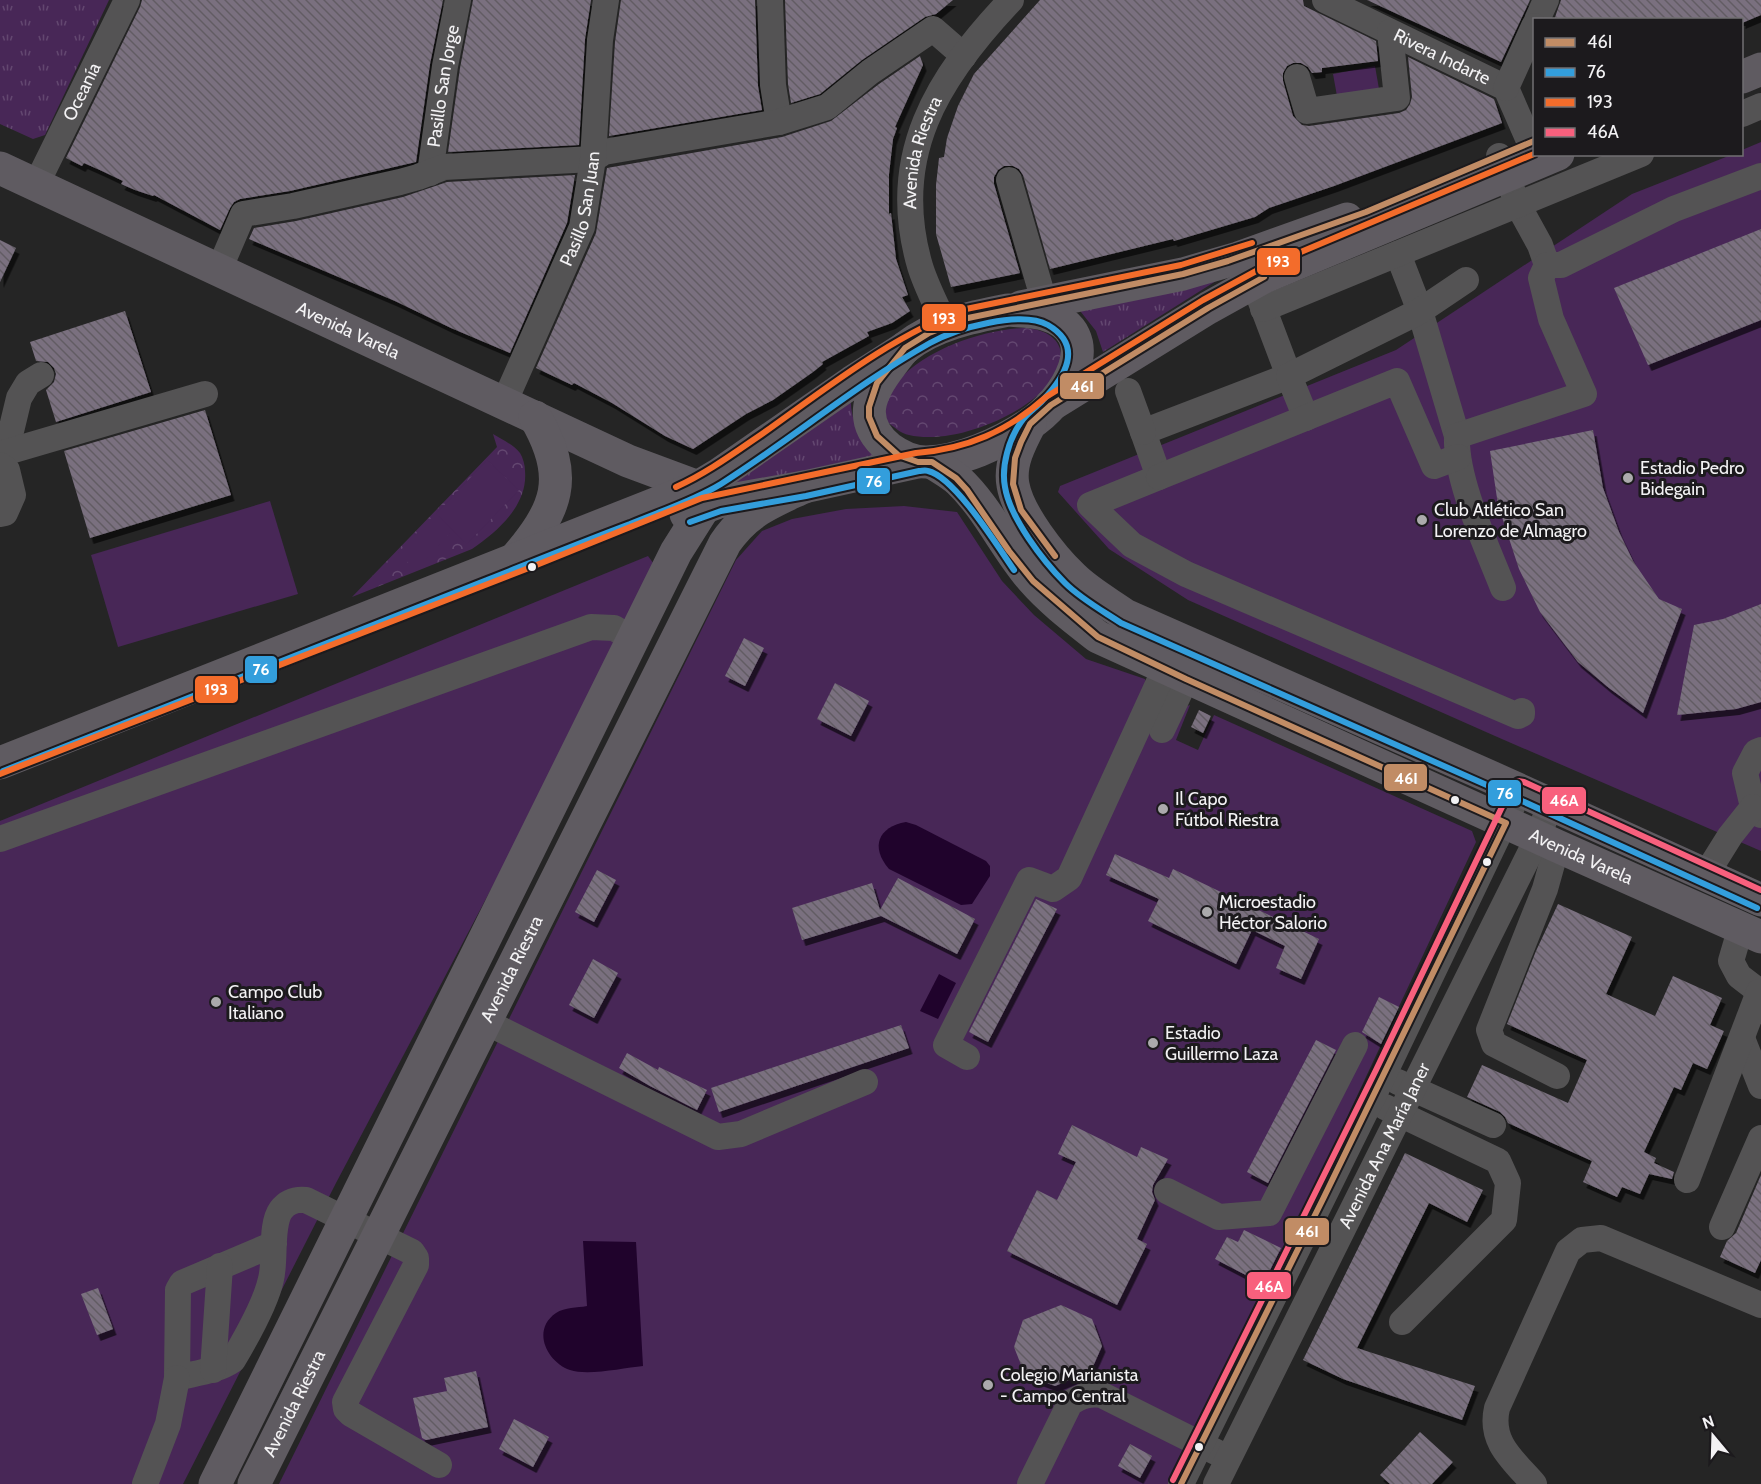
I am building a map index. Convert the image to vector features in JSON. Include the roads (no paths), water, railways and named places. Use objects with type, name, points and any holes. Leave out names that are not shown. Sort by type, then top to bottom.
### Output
[{"type":"main road","points":[[1743,57],[1761,49]]},
{"type":"main road","points":[[1743,77],[1761,69]]},
{"type":"main road","points":[[0,763],[513,561],[701,497],[804,487],[968,454],[996,442],[1253,282],[1342,244],[1508,179],[1533,154]]},
{"type":"main road","name":"Avenida Varela","points":[[0,168],[535,417],[701,497]]},
{"type":"main road","points":[[0,784],[653,527],[701,497],[718,475],[852,382],[945,325],[1044,301],[1183,274],[1253,282]]},
{"type":"main road","points":[[1008,310],[1042,313],[1052,317],[1071,331],[1076,342],[1078,357],[1076,368],[1069,382],[1040,415]]},
{"type":"main road","points":[[905,348],[878,383],[869,407],[869,417],[877,436],[898,455],[925,462]]},
{"type":"main road","name":"Avenida Varela","points":[[1040,415],[1015,458],[1013,484],[1021,510],[1073,578],[1125,615],[1520,790],[1761,900]]},
{"type":"main road","points":[[513,561],[547,517],[555,492],[555,465],[549,440],[535,417]]},
{"type":"main road","name":"Avenida Varela","points":[[925,462],[956,478],[1033,580],[1098,637],[1547,842],[1751,932]]},
{"type":"main road","name":"Avenida Riestra","points":[[254,1484],[725,543],[737,526],[751,514],[804,487]]},
{"type":"main road","name":"Avenida Riestra","points":[[214,1484],[676,552],[701,497]]},
{"type":"main road","points":[[653,527],[662,528],[671,533],[676,542],[676,552]]},
{"type":"main road","points":[[553,797],[588,815]]},
{"type":"street","name":"Oceanía","points":[[36,185],[127,0]]},
{"type":"street","name":"Pasillo San Jorge","points":[[430,173],[445,66],[458,0]]},
{"type":"street","name":"Pasillo San Juan","points":[[504,403],[582,227],[593,159],[600,40],[606,0]]},
{"type":"street","points":[[770,0],[773,85],[779,122]]},
{"type":"street","name":"Avenida Riestra","points":[[945,325],[921,268],[909,205],[916,148],[946,80],[1011,0]]},
{"type":"street","name":"Rivera Indarte","points":[[1325,0],[1506,88],[1533,133]]},
{"type":"street","points":[[1538,18],[1546,0]]},
{"type":"street","points":[[1506,88],[1533,28]]},
{"type":"street","points":[[219,270],[243,214],[293,206],[346,192],[400,182],[444,167],[593,159],[604,152],[779,122],[827,107],[870,72],[933,29],[964,56]]},
{"type":"street","points":[[1297,77],[1307,111],[1397,98],[1390,32]]},
{"type":"street","points":[[1743,114],[1761,106]]},
{"type":"street","points":[[1306,418],[1253,282],[1398,254],[1508,179],[1630,156]]},
{"type":"street","points":[[1547,266],[1561,265],[1674,209],[1761,176]]},
{"type":"street","points":[[1508,179],[1540,245],[1547,266],[1541,278],[1551,319],[1584,394],[1457,447],[1434,466],[1397,381],[1089,505],[1132,545],[1186,574],[1518,716],[1522,714],[1522,711]]},
{"type":"street","points":[[1009,180],[1044,301]]},
{"type":"street","points":[[1398,254],[1420,311],[1471,504],[1503,588]]},
{"type":"street","points":[[1143,432],[1289,376],[1420,311],[1466,280]]},
{"type":"street","points":[[0,514],[5,513],[13,495],[2,457],[19,398],[28,383],[41,375]]},
{"type":"street","points":[[1128,391],[1159,477]]},
{"type":"street","points":[[2,457],[205,394]]},
{"type":"street","points":[[0,839],[591,627],[614,628],[633,639]]},
{"type":"street","points":[[1162,730],[1176,674]]},
{"type":"street","points":[[967,1057],[946,1045],[1029,880],[1053,889],[1069,878],[1176,674]]},
{"type":"street","points":[[1705,876],[1730,836],[1757,811],[1745,773],[1756,752],[1761,750]]},
{"type":"street","name":"Avenida Ana María Janer","points":[[1185,1477],[1384,1074],[1520,790]]},
{"type":"street","name":"Avenida Ana María Janer","points":[[1216,1484],[1412,1090],[1547,842],[1550,805]]},
{"type":"street","points":[[1547,842],[1545,889],[1489,1030],[1494,1044],[1557,1077]]},
{"type":"street","points":[[1687,1180],[1760,993],[1739,976],[1731,961],[1751,932]]},
{"type":"street","points":[[486,1022],[718,1137],[741,1134],[865,1082]]},
{"type":"street","points":[[1742,1038],[1761,1086]]},
{"type":"street","points":[[1167,1191],[1219,1217],[1269,1213],[1355,1045]]},
{"type":"street","points":[[1384,1074],[1412,1090],[1493,1125]]},
{"type":"street","points":[[1371,1100],[1498,1161],[1508,1183],[1504,1220],[1402,1322]]},
{"type":"street","points":[[1722,1227],[1761,1138]]},
{"type":"street","points":[[1287,1178],[1323,1198]]},
{"type":"street","points":[[177,1378],[213,1370],[233,1360],[267,1292],[273,1270],[277,1220],[281,1210],[289,1202],[306,1200],[412,1251],[416,1258],[416,1265],[345,1402],[346,1409],[351,1414],[439,1465]]},
{"type":"street","points":[[1534,1484],[1504,1451],[1494,1420],[1502,1397],[1568,1251],[1582,1240],[1601,1238],[1761,1305]]},
{"type":"street","points":[[145,1484],[168,1424],[177,1378],[178,1290],[190,1278],[274,1244]]},
{"type":"street","points":[[213,1370],[220,1266]]},
{"type":"street","points":[[1280,1285],[1283,1303],[1288,1307],[1304,1307]]},
{"type":"street","points":[[1030,1484],[1070,1403],[1092,1393],[1102,1395],[1229,1458]]},
{"type":"street","points":[[1185,1477],[1216,1484]]},
{"type":"place","name":"Estadio Pedro Bidegain","points":[[1628,478]]},
{"type":"place","name":"Club Atlético San Lorenzo de Almagro","points":[[1422,520]]},
{"type":"place","name":"Il Capo Fútbol Riestra","points":[[1163,809]]},
{"type":"place","name":"Microestadio Héctor Salorio","points":[[1207,912]]},
{"type":"place","name":"Campo Club Italiano","points":[[216,1002]]},
{"type":"place","name":"Estadio Guillermo Laza","points":[[1153,1043]]},
{"type":"place","name":"Colegio Marianista - Campo Central","points":[[988,1385]]}]
